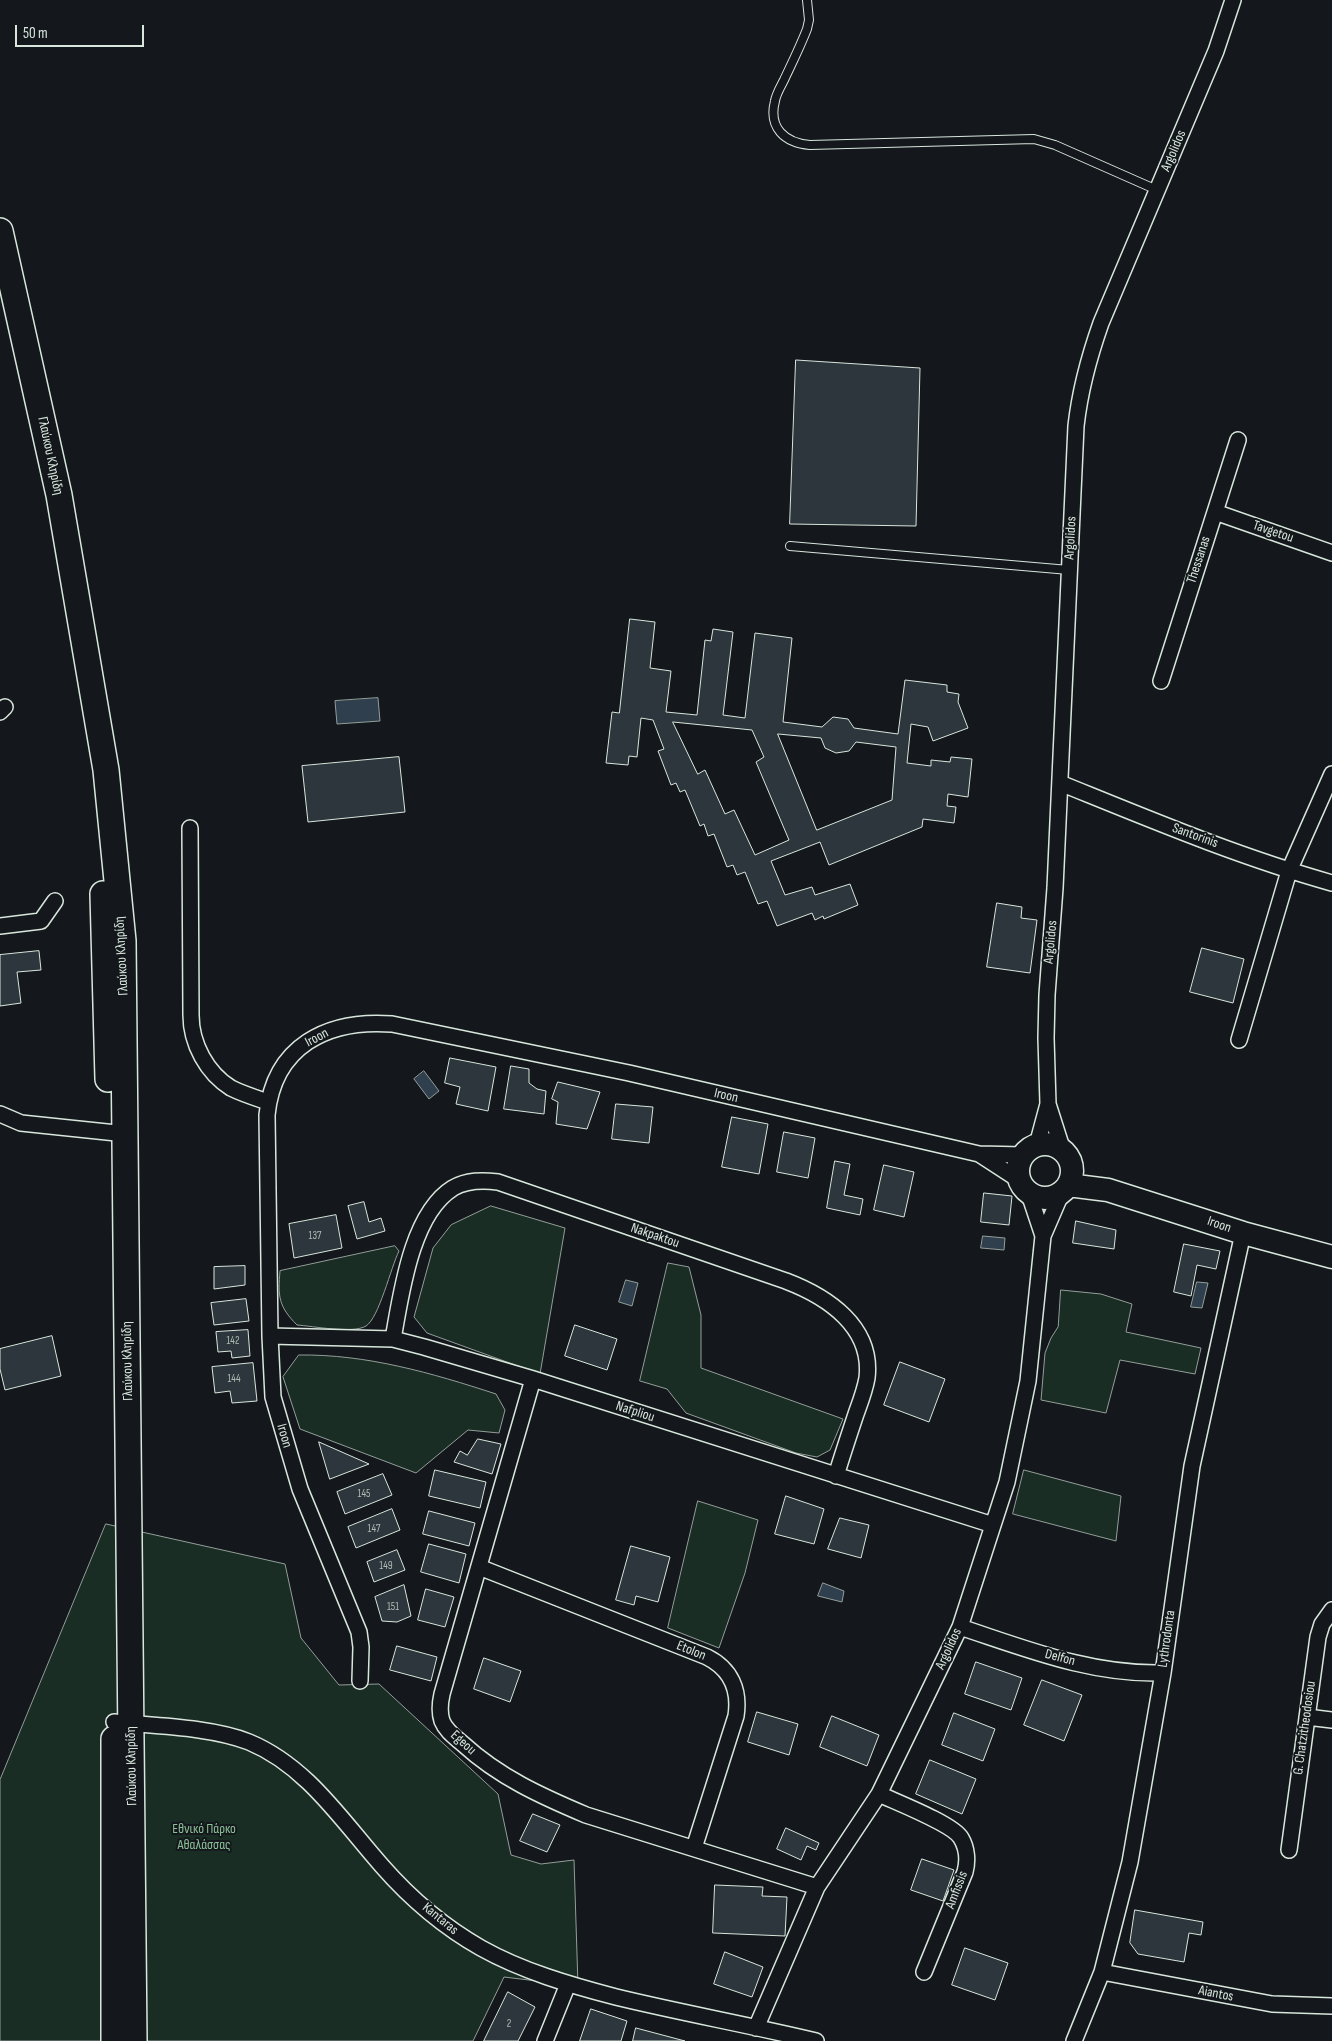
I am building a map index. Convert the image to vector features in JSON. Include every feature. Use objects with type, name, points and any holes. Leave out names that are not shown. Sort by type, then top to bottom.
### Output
[{"type":"main road","name":"Γλαύκου Κληρίδη","points":[[0,231],[60,495],[91,684],[94,771],[102,859],[107,1035],[117,1133],[123,1723],[134,2041]]},
{"type":"main road","name":"Γλαύκου Κληρίδη","points":[[114,2041],[123,1723]]},
{"type":"street","name":"Argolidos","points":[[756,2028],[817,1887],[879,1794],[960,1627],[1007,1482],[1028,1381],[1043,1236],[1066,1174],[1048,1104],[1046,1046],[1076,426],[1084,377],[1101,323],[1216,51],[1233,0]]},
{"type":"street","name":"Thessanas","points":[[1161,681],[1238,440]]},
{"type":"street","name":"Tavgetou","points":[[1215,512],[1332,553]]},
{"type":"street","points":[[1239,1040],[1289,871],[1332,774]]},
{"type":"street","name":"Santorinis","points":[[1060,782],[1165,825],[1289,871],[1332,883]]},
{"type":"street","points":[[190,828],[191,1015],[193,1034],[200,1054],[214,1074],[238,1091],[268,1102]]},
{"type":"street","points":[[0,926],[41,921],[55,901]]},
{"type":"street","name":"Iroon","points":[[360,1681],[360,1632],[300,1489],[279,1421],[272,1380],[266,1143],[268,1102],[279,1071],[294,1052],[304,1044],[324,1033],[342,1027],[377,1023],[392,1024],[629,1073],[979,1154],[1030,1150]]},
{"type":"street","name":"Argolidos","points":[[1030,1150],[1048,1104]]},
{"type":"street","points":[[0,1114],[21,1123],[117,1133]]},
{"type":"street","points":[[1055,1146],[1066,1174],[1046,1199],[1024,1187],[1019,1163],[1030,1150],[1055,1146]]},
{"type":"street","name":"Iroon","points":[[979,1154],[1024,1187]]},
{"type":"street","name":"Iroon","points":[[1066,1174],[1108,1190],[1243,1233],[1332,1257]]},
{"type":"street","name":"Nakpaktou","points":[[394,1339],[400,1303],[415,1246],[424,1221],[446,1193],[462,1184],[479,1180],[498,1182],[786,1281],[816,1295],[840,1312],[854,1327],[863,1341],[867,1367],[865,1387],[836,1476]]},
{"type":"street","name":"Argolidos","points":[[1024,1187],[1043,1236]]},
{"type":"street","name":"Lythrodonta","points":[[1074,2041],[1102,1972],[1130,1862],[1163,1673],[1192,1466],[1243,1233]]},
{"type":"street","name":"Nafpliou","points":[[270,1336],[394,1339],[533,1379],[993,1525]]},
{"type":"street","name":"Egeou","points":[[533,1379],[440,1702],[441,1716],[448,1730],[483,1761],[526,1788],[586,1815],[817,1887]]},
{"type":"street","name":"Etolon","points":[[479,1567],[707,1657],[716,1661],[728,1672],[737,1695],[736,1716],[694,1848]]},
{"type":"street","name":"G. Chatzitheodosiou","points":[[1289,1850],[1318,1637],[1322,1624],[1332,1610]]},
{"type":"street","name":"Delfon","points":[[960,1627],[1057,1659],[1124,1673],[1163,1673]]},
{"type":"street","points":[[1307,1717],[1332,1720]]},
{"type":"street","name":"Kantaras","points":[[123,1723],[196,1730],[235,1738],[248,1742],[279,1758],[311,1784],[383,1868],[450,1928],[483,1949],[530,1970],[568,1984],[647,2004],[816,2041]]},
{"type":"street","name":"Amfissis","points":[[879,1794],[951,1828],[962,1838],[965,1848],[967,1864],[965,1872],[924,1972]]},
{"type":"street","name":"Aiantos","points":[[1102,1972],[1272,2004],[1332,2006]]},
{"type":"street","points":[[545,2041],[568,1984]]},
{"type":"lane","points":[[807,0],[807,29],[775,101],[773,115],[777,128],[785,138],[796,144],[810,146],[1034,139],[1055,145],[1157,190]]},
{"type":"lane","points":[[790,546],[1069,570]]},
{"type":"green space","points":[[491,1206],[565,1228],[540,1374],[427,1333],[414,1317],[433,1248],[451,1225]]},
{"type":"green space","points":[[395,1246],[399,1251],[376,1313],[366,1326],[352,1329],[332,1329],[297,1325],[286,1312],[279,1294],[280,1271]]},
{"type":"green space","points":[[668,1263],[689,1267],[701,1315],[701,1368],[843,1419],[830,1450],[817,1457],[796,1453],[686,1413],[667,1389],[640,1381]]},
{"type":"green space","points":[[1061,1290],[1101,1294],[1132,1304],[1126,1332],[1201,1348],[1195,1374],[1120,1360],[1106,1413],[1041,1400],[1045,1353],[1058,1327]]},
{"type":"green space","points":[[299,1355],[374,1361],[423,1372],[496,1394],[505,1410],[499,1433],[468,1430],[416,1473],[300,1429],[283,1377]]},
{"type":"green space","points":[[1024,1470],[1121,1496],[1116,1541],[1013,1514]]},
{"type":"green space","points":[[698,1501],[758,1520],[745,1573],[719,1648],[668,1628]]},
{"type":"green space","name":"Εθνικό Πάρκο Αθαλάσσας","points":[[106,1524],[285,1564],[301,1638],[339,1685],[379,1684],[498,1794],[511,1855],[541,1864],[574,1860],[578,1986],[504,1977],[473,2041],[0,2041],[0,1780]]},
{"type":"water","points":[[378,698],[380,721],[337,724],[335,701]]},
{"type":"water","points":[[424,1071],[439,1091],[429,1099],[414,1079]]},
{"type":"water","points":[[983,1236],[1005,1238],[1004,1250],[981,1248]]},
{"type":"water","points":[[626,1280],[638,1283],[632,1306],[619,1302]]},
{"type":"water","points":[[1197,1282],[1208,1283],[1202,1308],[1191,1307]]},
{"type":"water","points":[[823,1583],[844,1591],[842,1602],[818,1596]]},
{"type":"building","points":[[796,360],[920,368],[916,526],[790,524]]},
{"type":"building","points":[[630,619],[655,622],[650,668],[671,671],[666,712],[697,715],[705,640],[711,641],[713,629],[733,632],[723,715],[745,718],[755,633],[792,638],[783,722],[822,727],[833,717],[848,719],[854,728],[898,734],[905,680],[947,685],[947,692],[959,694],[958,702],[968,728],[933,741],[928,727],[911,724],[907,763],[931,766],[931,760],[950,762],[951,757],[972,759],[968,797],[948,794],[947,806],[956,807],[954,823],[923,819],[922,827],[829,865],[820,842],[771,861],[785,895],[812,887],[815,895],[850,884],[858,905],[824,919],[823,916],[815,920],[812,913],[777,926],[767,901],[758,904],[745,872],[737,875],[733,865],[727,867],[714,834],[708,836],[704,824],[700,826],[685,790],[680,792],[676,783],[671,785],[658,751],[664,749],[653,720],[641,718],[637,757],[629,756],[628,765],[606,763],[612,712],[619,713]],"holes":[[[673,722],[752,730],[764,757],[756,762],[789,840],[755,855],[734,810],[725,814],[705,770],[698,774]],[[778,734],[821,738],[825,748],[836,753],[849,751],[856,742],[896,747],[892,800],[817,830]]]},
{"type":"building","points":[[399,757],[405,812],[308,822],[302,766]]},
{"type":"building","points":[[997,903],[1022,907],[1021,918],[1037,920],[1030,973],[987,967]]},
{"type":"building","points":[[1202,948],[1244,959],[1233,1003],[1190,992]]},
{"type":"building","points":[[39,951],[41,970],[17,972],[21,1003],[0,1006],[0,955]]},
{"type":"building","points":[[450,1058],[496,1067],[488,1111],[456,1104],[460,1087],[445,1083]]},
{"type":"building","points":[[511,1066],[529,1069],[529,1083],[537,1089],[546,1091],[544,1114],[504,1109]]},
{"type":"building","points":[[558,1082],[600,1092],[587,1129],[556,1124],[558,1102],[552,1099]]},
{"type":"building","points":[[616,1104],[653,1107],[649,1143],[612,1139]]},
{"type":"building","points":[[732,1117],[768,1124],[759,1174],[722,1167]]},
{"type":"building","points":[[784,1132],[815,1138],[808,1178],[777,1172]]},
{"type":"building","points":[[835,1161],[850,1164],[844,1195],[863,1199],[860,1215],[827,1208]]},
{"type":"building","points":[[884,1165],[914,1172],[904,1217],[874,1210]]},
{"type":"building","points":[[984,1193],[1012,1196],[1009,1225],[981,1222]]},
{"type":"building","points":[[364,1202],[369,1222],[381,1218],[385,1231],[357,1239],[348,1206]]},
{"type":"building","points":[[336,1215],[342,1248],[294,1258],[289,1224]]},
{"type":"building","points":[[1076,1221],[1116,1230],[1114,1249],[1073,1243]]},
{"type":"building","points":[[1184,1244],[1220,1251],[1216,1269],[1197,1265],[1191,1296],[1174,1292]]},
{"type":"building","points":[[245,1266],[245,1285],[214,1289],[214,1267]]},
{"type":"building","points":[[246,1299],[249,1321],[214,1325],[211,1303]]},
{"type":"building","points":[[575,1325],[617,1339],[607,1370],[565,1356]]},
{"type":"building","points":[[248,1330],[250,1356],[232,1358],[231,1351],[218,1352],[216,1332]]},
{"type":"building","points":[[52,1336],[61,1376],[5,1390],[0,1369],[0,1349]]},
{"type":"building","points":[[900,1362],[945,1379],[929,1422],[884,1405]]},
{"type":"building","points":[[253,1363],[257,1401],[232,1403],[230,1391],[215,1393],[212,1367]]},
{"type":"building","points":[[478,1439],[501,1444],[492,1474],[454,1462],[460,1451],[467,1455]]},
{"type":"building","points":[[319,1442],[369,1464],[330,1479]]},
{"type":"building","points":[[435,1470],[486,1482],[480,1508],[429,1496]]},
{"type":"building","points":[[383,1474],[392,1495],[345,1514],[337,1492]]},
{"type":"building","points":[[786,1496],[824,1509],[814,1544],[775,1534]]},
{"type":"building","points":[[392,1509],[400,1530],[356,1548],[348,1527]]},
{"type":"building","points":[[429,1511],[475,1523],[469,1546],[423,1534]]},
{"type":"building","points":[[840,1518],[869,1525],[861,1558],[828,1549]]},
{"type":"building","points":[[429,1544],[466,1554],[459,1583],[421,1572]]},
{"type":"building","points":[[631,1546],[670,1557],[658,1602],[636,1596],[634,1605],[616,1600]]},
{"type":"building","points":[[397,1550],[405,1570],[374,1582],[367,1562]]},
{"type":"building","points":[[404,1585],[411,1616],[397,1622],[382,1621],[375,1597]]},
{"type":"building","points":[[426,1589],[454,1597],[445,1627],[418,1620]]},
{"type":"building","points":[[397,1646],[437,1657],[431,1681],[390,1670]]},
{"type":"building","points":[[484,1658],[521,1671],[510,1702],[474,1689]]},
{"type":"building","points":[[976,1662],[1022,1678],[1011,1710],[965,1694]]},
{"type":"building","points":[[1042,1680],[1082,1695],[1064,1741],[1024,1725]]},
{"type":"building","points":[[757,1712],[798,1724],[789,1755],[748,1742]]},
{"type":"building","points":[[954,1713],[995,1729],[983,1761],[942,1745]]},
{"type":"building","points":[[832,1716],[879,1735],[867,1766],[820,1747]]},
{"type":"building","points":[[930,1760],[976,1779],[962,1814],[916,1794]]},
{"type":"building","points":[[533,1814],[560,1825],[547,1852],[520,1841]]},
{"type":"building","points":[[786,1828],[819,1843],[816,1850],[807,1846],[801,1860],[777,1849]]},
{"type":"building","points":[[922,1859],[954,1870],[943,1901],[911,1890]]},
{"type":"building","points":[[715,1885],[763,1887],[762,1896],[787,1897],[785,1936],[713,1933]]},
{"type":"building","points":[[1135,1910],[1203,1922],[1201,1935],[1189,1933],[1184,1962],[1138,1954],[1130,1943]]},
{"type":"building","points":[[965,1948],[1008,1963],[995,2000],[952,1985]]},
{"type":"building","points":[[725,1952],[763,1967],[752,1997],[714,1984]]},
{"type":"building","points":[[508,1992],[535,2007],[518,2041],[484,2041]]},
{"type":"building","points":[[591,2009],[627,2021],[621,2041],[580,2041]]},
{"type":"building","points":[[636,2028],[685,2041],[633,2041]]}]
